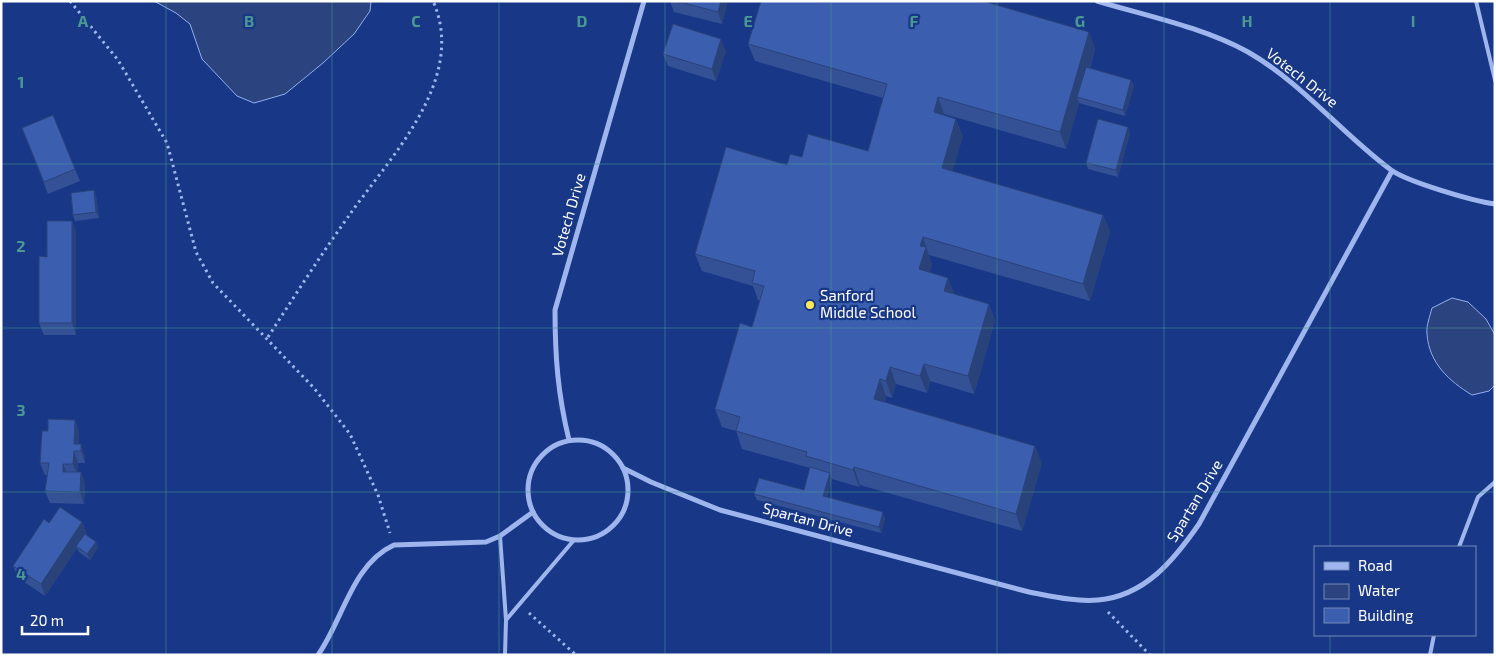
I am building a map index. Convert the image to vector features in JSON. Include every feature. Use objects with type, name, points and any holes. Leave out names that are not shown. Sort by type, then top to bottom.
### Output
[{"type":"street","name":"Votech Drive","points":[[569,440],[559,401],[555,363],[555,310],[644,1]]},
{"type":"street","name":"Votech Drive","points":[[1097,1],[1201,32],[1247,52],[1283,76],[1392,171]]},
{"type":"street","points":[[1392,171],[1477,202],[1495,204]]},
{"type":"street","name":"Spartan Drive","points":[[624,468],[651,482],[720,510],[1029,592],[1062,598],[1098,600],[1124,594],[1155,577],[1177,556],[1199,524],[1392,171]]},
{"type":"street","points":[[582,439],[601,445],[616,457],[624,468],[628,480],[628,493],[620,518],[600,535],[574,540],[550,531],[532,512],[528,486],[530,473],[546,452],[556,444],[582,439]]},
{"type":"street","points":[[318,655],[363,571],[375,556],[394,545],[478,543],[500,536],[532,512]]},
{"type":"lane","points":[[1476,1],[1495,80]]},
{"type":"lane","points":[[1459,546],[1478,497],[1495,482]]},
{"type":"lane","points":[[500,536],[506,620],[505,655]]},
{"type":"lane","points":[[506,620],[574,540]]},
{"type":"lane","points":[[1430,655],[1434,636]]},
{"type":"path","points":[[70,1],[118,60],[167,143],[196,252],[213,283],[268,337],[314,388],[350,434],[378,496],[394,545]]},
{"type":"path","points":[[268,337],[374,179],[402,144],[420,116],[442,54],[440,32],[433,1]]},
{"type":"path","points":[[1098,600],[1150,655]]},
{"type":"path","points":[[519,604],[576,655]]},
{"type":"water","points":[[154,1],[371,1],[370,11],[354,34],[323,63],[285,94],[254,103],[237,96],[202,59],[190,24],[176,13]]},
{"type":"water","points":[[1452,298],[1468,302],[1486,319],[1495,335],[1495,385],[1489,391],[1472,395],[1464,390],[1448,377],[1432,354],[1427,331],[1432,308]]},
{"type":"building","points":[[676,1],[721,1],[718,12]]},
{"type":"building","points":[[761,1],[983,1],[1089,32],[1060,132],[938,97],[934,112],[956,119],[942,168],[1103,215],[1083,284],[923,237],[920,246],[926,247],[919,269],[948,278],[944,291],[989,304],[968,376],[924,364],[920,376],[890,367],[886,381],[880,379],[874,399],[1035,446],[1016,514],[854,467],[853,470],[806,456],[807,452],[736,431],[740,417],[715,409],[740,323],[752,327],[764,286],[752,283],[755,271],[695,254],[726,147],[787,165],[790,154],[802,157],[808,134],[868,151],[887,84],[748,44]]},
{"type":"building","points":[[673,24],[721,39],[712,69],[663,54]]},
{"type":"building","points":[[1086,67],[1131,80],[1123,110],[1077,97]]},
{"type":"building","points":[[53,115],[75,169],[44,182],[22,128]]},
{"type":"building","points":[[1098,119],[1128,127],[1116,170],[1086,163]]},
{"type":"building","points":[[94,190],[96,212],[73,215],[71,193]]},
{"type":"building","points":[[47,221],[72,221],[72,323],[39,323],[39,256],[47,257]]},
{"type":"building","points":[[48,419],[75,420],[74,444],[81,444],[81,451],[74,451],[73,464],[63,464],[63,472],[81,472],[80,492],[45,491],[49,463],[40,463],[42,431],[48,431]]},
{"type":"building","points":[[810,467],[830,473],[823,496],[883,512],[879,527],[754,494],[759,478],[804,490]]},
{"type":"building","points":[[60,507],[82,522],[41,584],[13,566],[44,519],[49,523]]},
{"type":"building","points":[[85,534],[96,542],[87,554],[76,546]]},
{"type":"place","name":"Sanford Middle School","points":[[810,305]]}]
